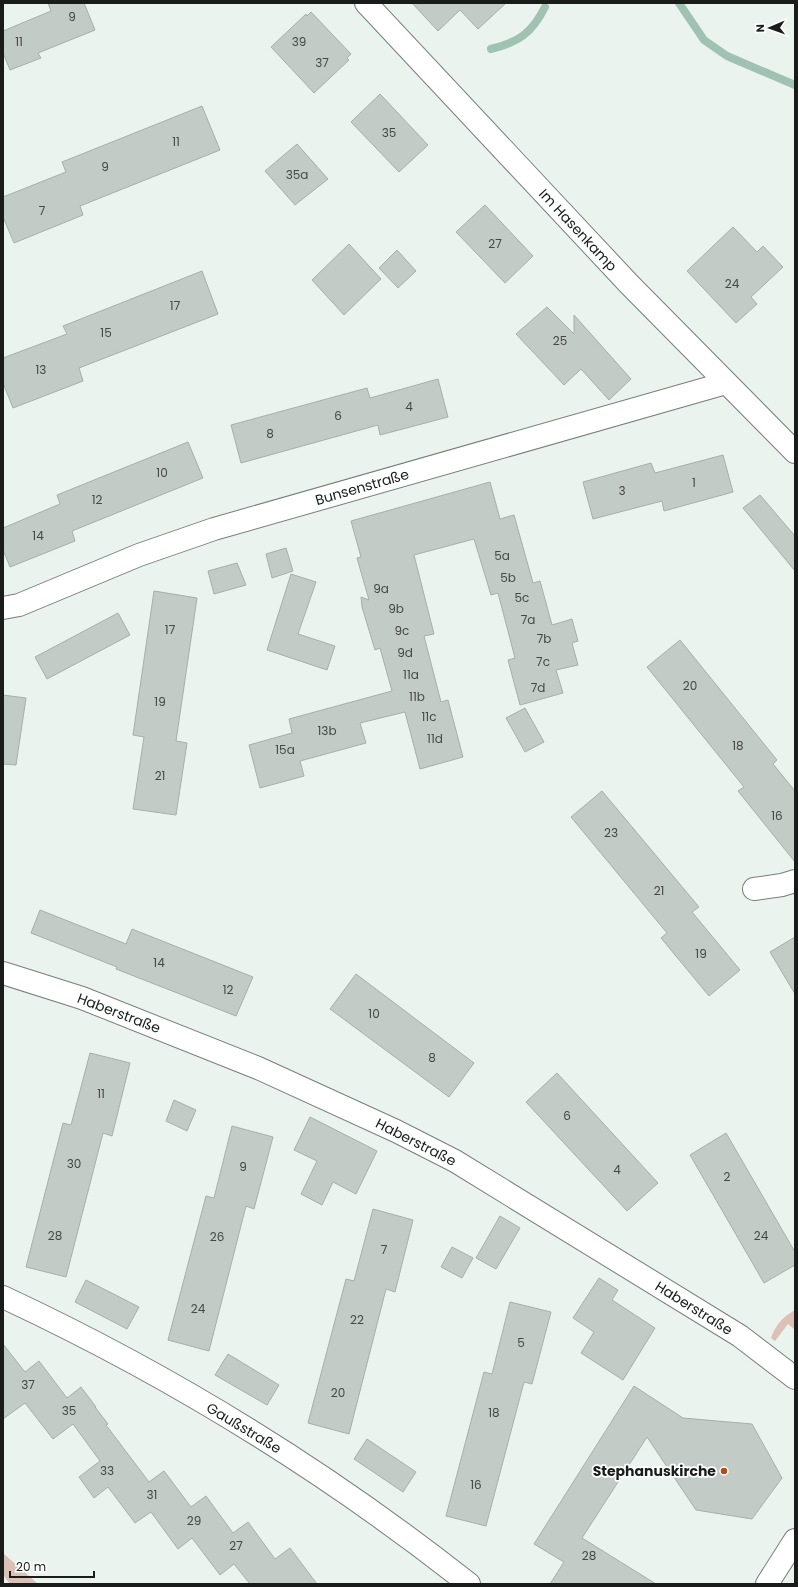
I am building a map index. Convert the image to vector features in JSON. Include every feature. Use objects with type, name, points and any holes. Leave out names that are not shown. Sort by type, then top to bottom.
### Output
[{"type":"street","name":"Im Hasenkamp","points":[[366,3],[624,279],[795,452]]},
{"type":"street","name":"Bunsenstraße","points":[[3,608],[19,605],[139,555],[214,529],[726,383]]},
{"type":"street","points":[[754,889],[782,885],[795,881]]},
{"type":"street","name":"Haberstraße","points":[[3,973],[82,998],[258,1068],[396,1131],[442,1154],[601,1249],[740,1336],[795,1378]]},
{"type":"street","name":"Gaußstraße","points":[[3,1297],[147,1370],[281,1450],[418,1543],[469,1584]]},
{"type":"street","points":[[768,1584],[795,1540]]},
{"type":"shaded area","points":[[795,1310],[795,1330],[788,1324],[775,1341],[771,1338],[778,1325],[783,1318]]},
{"type":"shaded area","points":[[3,1553],[38,1584],[10,1584],[3,1575]]},
{"type":"building","points":[[48,3],[84,3],[95,30],[38,53],[41,58],[10,70],[3,53],[3,31],[51,11]]},
{"type":"building","points":[[412,3],[506,3],[478,29],[460,10],[438,31]]},
{"type":"building","points":[[311,12],[351,54],[347,58],[349,60],[314,93],[271,47],[306,14],[307,16]]},
{"type":"building","points":[[380,94],[428,145],[399,172],[351,122]]},
{"type":"building","points":[[202,106],[220,150],[80,206],[83,215],[14,243],[3,217],[3,197],[66,172],[62,162]]},
{"type":"building","points":[[297,144],[328,179],[295,205],[265,171]]},
{"type":"building","points":[[485,205],[533,256],[505,283],[456,232]]},
{"type":"building","points":[[733,227],[757,252],[763,246],[783,267],[751,297],[757,304],[736,323],[687,271]]},
{"type":"building","points":[[349,244],[381,279],[344,315],[312,280]]},
{"type":"building","points":[[397,250],[416,271],[398,288],[379,268]]},
{"type":"building","points":[[202,271],[218,314],[79,368],[83,381],[13,408],[3,383],[3,358],[67,334],[63,326]]},
{"type":"building","points":[[547,307],[574,334],[574,315],[631,379],[609,400],[581,369],[564,385],[516,334]]},
{"type":"building","points":[[438,379],[448,417],[380,435],[378,425],[241,463],[231,425],[367,388],[370,398]]},
{"type":"building","points":[[188,442],[203,478],[72,531],[75,541],[10,567],[3,550],[3,528],[60,504],[57,495]]},
{"type":"building","points":[[723,455],[733,492],[664,511],[662,501],[593,519],[583,482],[651,463],[655,473]]},
{"type":"building","points":[[490,482],[500,519],[514,515],[533,583],[540,581],[552,625],[572,619],[578,641],[572,643],[578,665],[556,670],[563,693],[520,705],[508,660],[515,658],[498,593],[491,595],[474,539],[414,555],[434,634],[424,636],[441,702],[448,700],[463,757],[420,769],[405,712],[360,723],[366,743],[300,761],[304,776],[260,788],[249,745],[292,733],[289,719],[392,691],[380,648],[375,650],[362,607],[361,597],[369,600],[357,558],[361,557],[351,521]]},
{"type":"building","points":[[760,495],[795,536],[795,571],[743,508]]},
{"type":"building","points":[[286,548],[293,571],[272,578],[266,554]]},
{"type":"building","points":[[237,563],[246,585],[214,594],[208,571]]},
{"type":"building","points":[[291,574],[316,582],[298,634],[335,646],[327,670],[267,650]]},
{"type":"building","points":[[154,591],[197,598],[176,741],[187,743],[176,815],[133,809],[144,737],[133,735]]},
{"type":"building","points":[[118,613],[130,635],[47,679],[35,657]]},
{"type":"building","points":[[680,640],[777,760],[773,764],[795,791],[795,862],[738,791],[744,787],[647,667]]},
{"type":"building","points":[[3,695],[26,698],[16,765],[3,764]]},
{"type":"building","points":[[525,708],[544,742],[525,752],[506,718]]},
{"type":"building","points":[[602,791],[699,907],[692,912],[740,970],[709,996],[661,938],[667,933],[571,817]]},
{"type":"building","points":[[40,910],[126,944],[132,929],[253,977],[236,1016],[116,969],[117,967],[31,933]]},
{"type":"building","points":[[795,937],[795,994],[770,952]]},
{"type":"building","points":[[356,974],[474,1063],[449,1097],[330,1009]]},
{"type":"building","points":[[90,1053],[130,1063],[112,1136],[103,1133],[66,1277],[26,1267],[63,1123],[71,1125]]},
{"type":"building","points":[[557,1073],[658,1183],[627,1211],[526,1102]]},
{"type":"building","points":[[174,1100],[196,1110],[187,1131],[166,1121]]},
{"type":"building","points":[[310,1117],[377,1151],[356,1194],[333,1182],[322,1205],[301,1194],[317,1161],[294,1150]]},
{"type":"building","points":[[232,1126],[273,1137],[254,1209],[246,1206],[209,1351],[168,1340],[206,1196],[214,1198]]},
{"type":"building","points":[[726,1133],[795,1252],[795,1265],[764,1283],[690,1155]]},
{"type":"building","points":[[373,1209],[413,1220],[395,1292],[386,1289],[349,1434],[308,1423],[346,1279],[354,1281]]},
{"type":"building","points":[[500,1216],[520,1228],[496,1269],[476,1258]]},
{"type":"building","points":[[452,1247],[473,1258],[462,1278],[441,1267]]},
{"type":"building","points":[[599,1278],[618,1290],[612,1300],[655,1328],[623,1380],[581,1353],[594,1332],[573,1318]]},
{"type":"building","points":[[86,1280],[139,1307],[127,1329],[75,1302]]},
{"type":"building","points":[[510,1302],[551,1312],[532,1384],[524,1382],[486,1526],[446,1516],[484,1372],[492,1374]]},
{"type":"building","points":[[3,1344],[25,1372],[39,1361],[67,1398],[81,1387],[108,1424],[106,1425],[149,1482],[164,1471],[191,1507],[206,1496],[233,1533],[248,1522],[275,1559],[290,1548],[317,1584],[250,1584],[234,1564],[220,1575],[192,1538],[178,1549],[151,1512],[135,1523],[108,1487],[94,1498],[79,1477],[100,1461],[73,1424],[53,1439],[25,1403],[3,1419]]},
{"type":"building","points":[[228,1354],[279,1385],[267,1405],[215,1375]]},
{"type":"building","points":[[634,1386],[683,1418],[752,1424],[782,1478],[752,1519],[696,1510],[647,1437],[582,1538],[656,1584],[550,1584],[564,1562],[534,1544]]},
{"type":"building","points":[[367,1439],[416,1472],[403,1492],[354,1459]]},
{"type":"waterway","points":[[679,3],[704,40],[727,56],[795,85]]},
{"type":"waterway","points":[[491,49],[509,43],[524,35],[535,24],[545,7]]},
{"type":"place","name":"Stephanuskirche","points":[[724,1471]]}]
